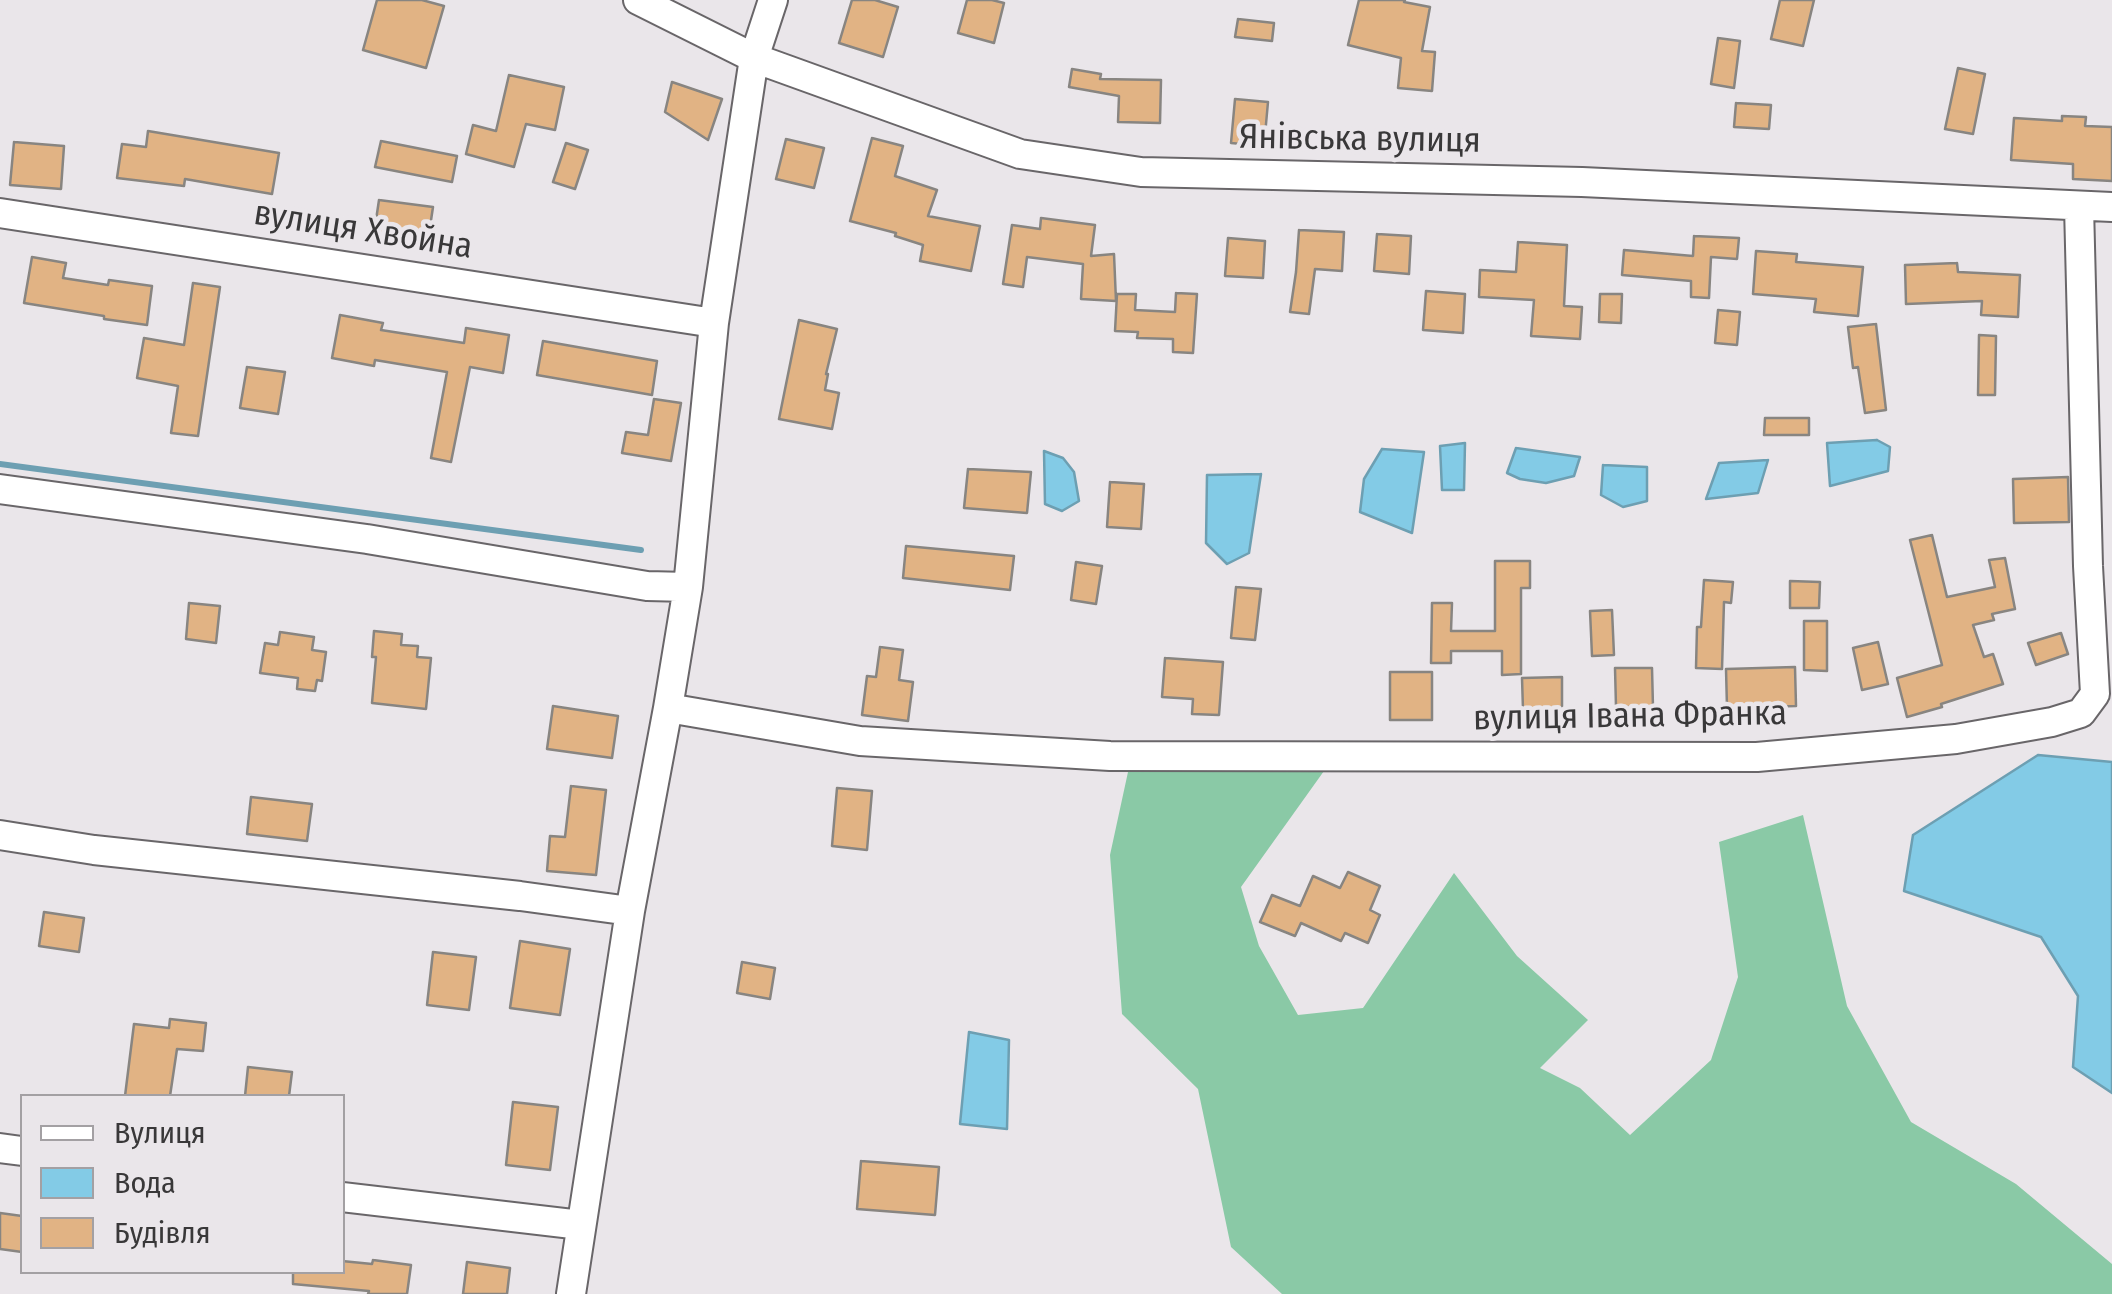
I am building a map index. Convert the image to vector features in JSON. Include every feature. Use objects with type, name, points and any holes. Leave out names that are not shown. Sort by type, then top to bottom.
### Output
[{"type":"street","name":"Янівська вулиця","points":[[638,0],[754,58],[1020,154],[1141,172],[1582,182],[2112,207]]},
{"type":"street","points":[[571,1294],[630,911],[688,588],[714,323],[754,58],[773,0]]},
{"type":"street","name":"вулиця Івана Франка","points":[[668,708],[860,741],[1110,756],[1758,758],[1936,740],[2052,722],[2082,713],[2095,694],[2100,562],[2079,206]]},
{"type":"street","name":"вулиця Хвойна","points":[[0,213],[714,323]]},
{"type":"street","points":[[0,489],[367,539],[646,586],[688,588]]},
{"type":"street","points":[[0,835],[94,850],[630,911]]},
{"type":"street","points":[[345,1196],[581,1225]]},
{"type":"green space","points":[[1216,751],[1334,757],[1241,887],[1259,946],[1298,1015],[1363,1008],[1454,873],[1517,956],[1588,1020],[1540,1068],[1580,1088],[1630,1135],[1711,1060],[1738,977],[1719,842],[1803,815],[1847,1006],[1911,1122],[2016,1184],[2112,1264],[2112,1294],[1282,1294],[1231,1247],[1198,1089],[1122,1014],[1110,855],[1128,772]]},
{"type":"water","points":[[1877,440],[1890,447],[1888,471],[1830,486],[1827,443]]},
{"type":"water","points":[[1465,443],[1464,490],[1442,490],[1440,446]]},
{"type":"water","points":[[1516,448],[1580,457],[1574,476],[1546,483],[1507,473]]},
{"type":"water","points":[[1382,449],[1424,452],[1412,533],[1360,512],[1364,479]]},
{"type":"water","points":[[1044,451],[1063,458],[1074,472],[1079,501],[1062,511],[1045,504]]},
{"type":"water","points":[[1768,460],[1758,493],[1706,499],[1719,463]]},
{"type":"water","points":[[1603,465],[1647,467],[1647,501],[1623,507],[1601,495]]},
{"type":"water","points":[[1261,474],[1249,553],[1227,564],[1206,543],[1207,475]]},
{"type":"water","points":[[2038,755],[2112,762],[2112,1093],[2073,1067],[2078,996],[2041,937],[1904,891],[1913,835]]},
{"type":"water","points":[[969,1032],[1009,1040],[1007,1129],[960,1124]]},
{"type":"building","points":[[377,0],[422,0],[444,6],[426,68],[363,50]]},
{"type":"building","points":[[852,0],[875,0],[898,7],[883,57],[839,43]]},
{"type":"building","points":[[967,0],[1004,3],[994,43],[958,33]]},
{"type":"building","points":[[1359,0],[1405,0],[1430,7],[1422,51],[1435,52],[1432,91],[1398,88],[1401,58],[1348,45]]},
{"type":"building","points":[[1780,0],[1814,0],[1803,46],[1771,39]]},
{"type":"building","points":[[1238,19],[1274,23],[1272,41],[1235,37]]},
{"type":"building","points":[[1718,38],[1740,41],[1734,88],[1711,84]]},
{"type":"building","points":[[1958,68],[1985,74],[1973,134],[1945,129]]},
{"type":"building","points":[[1072,69],[1101,74],[1100,79],[1161,80],[1160,123],[1118,122],[1119,96],[1069,87]]},
{"type":"building","points":[[509,75],[564,87],[555,130],[526,124],[514,167],[466,154],[473,125],[496,131]]},
{"type":"building","points":[[672,82],[722,99],[708,140],[665,112]]},
{"type":"building","points":[[1235,99],[1268,102],[1264,146],[1231,143]]},
{"type":"building","points":[[1736,103],[1771,105],[1769,129],[1734,127]]},
{"type":"building","points":[[2062,116],[2086,117],[2085,126],[2112,127],[2112,181],[2073,179],[2073,164],[2011,160],[2014,118],[2062,121]]},
{"type":"building","points":[[148,131],[279,153],[272,194],[185,179],[184,186],[117,178],[122,144],[146,147]]},
{"type":"building","points":[[872,138],[903,146],[895,176],[937,190],[928,216],[980,226],[971,271],[920,261],[923,245],[850,221]]},
{"type":"building","points":[[786,139],[824,148],[814,188],[776,179]]},
{"type":"building","points":[[381,141],[457,156],[452,182],[375,167]]},
{"type":"building","points":[[14,142],[64,146],[61,189],[10,185]]},
{"type":"building","points":[[566,143],[588,150],[575,189],[553,182]]},
{"type":"building","points":[[379,200],[433,207],[427,247],[373,240]]},
{"type":"building","points":[[1041,218],[1095,225],[1091,256],[1114,254],[1116,301],[1081,299],[1083,264],[1027,257],[1023,287],[1003,284],[1012,225],[1040,229]]},
{"type":"building","points":[[1299,230],[1344,232],[1342,271],[1315,269],[1309,314],[1290,312]]},
{"type":"building","points":[[1377,234],[1411,236],[1409,274],[1374,271]]},
{"type":"building","points":[[1694,236],[1739,238],[1737,259],[1711,257],[1709,298],[1691,297],[1691,281],[1622,275],[1624,250],[1693,256]]},
{"type":"building","points":[[1228,238],[1265,241],[1263,278],[1225,276]]},
{"type":"building","points":[[1518,242],[1567,245],[1564,306],[1582,307],[1580,339],[1531,336],[1534,300],[1479,297],[1480,270],[1516,272]]},
{"type":"building","points":[[1756,251],[1797,254],[1796,262],[1863,267],[1858,316],[1814,312],[1816,299],[1753,294]]},
{"type":"building","points":[[32,257],[66,263],[63,278],[152,286],[147,325],[24,303]]},
{"type":"building","points":[[1957,263],[1958,272],[2020,275],[2018,317],[1981,315],[1982,301],[1906,304],[1905,265]]},
{"type":"building","points":[[193,283],[220,287],[198,436],[171,433],[178,386],[137,378],[144,338],[184,345]]},
{"type":"building","points":[[1426,291],[1465,294],[1463,333],[1423,330]]},
{"type":"building","points":[[1176,293],[1197,294],[1193,353],[1173,352],[1173,339],[1137,338],[1138,332],[1115,331],[1117,294],[1136,294],[1135,310],[1175,312]]},
{"type":"building","points":[[1600,294],[1622,294],[1621,323],[1599,322]]},
{"type":"building","points":[[1718,310],[1740,312],[1737,345],[1715,343]]},
{"type":"building","points":[[340,315],[383,323],[381,330],[464,343],[466,328],[509,335],[503,373],[470,367],[451,462],[431,458],[447,372],[375,360],[374,366],[332,358]]},
{"type":"building","points":[[799,320],[837,329],[825,390],[839,393],[832,429],[779,419]]},
{"type":"building","points":[[1876,324],[1886,410],[1865,413],[1858,367],[1853,368],[1848,327]]},
{"type":"building","points":[[1979,335],[1996,336],[1995,395],[1978,395]]},
{"type":"building","points":[[543,341],[657,361],[652,395],[537,375]]},
{"type":"building","points":[[247,367],[285,372],[278,414],[240,408]]},
{"type":"building","points":[[654,399],[681,403],[671,461],[622,453],[626,432],[648,435]]},
{"type":"building","points":[[1765,418],[1809,418],[1809,435],[1764,435]]},
{"type":"building","points":[[968,469],[1031,472],[1027,513],[964,508]]},
{"type":"building","points":[[2068,477],[2069,522],[2014,523],[2013,479]]},
{"type":"building","points":[[1110,482],[1144,484],[1141,529],[1107,527]]},
{"type":"building","points":[[1932,535],[1947,597],[1995,587],[1989,560],[2005,558],[2015,609],[1992,614],[1994,620],[1973,625],[1984,657],[1993,654],[2003,684],[1907,717],[1897,678],[1942,665],[1910,540]]},
{"type":"building","points":[[906,546],[1014,556],[1010,590],[903,578]]},
{"type":"building","points":[[1495,561],[1530,561],[1530,588],[1521,588],[1521,674],[1502,675],[1502,651],[1451,651],[1451,663],[1431,663],[1432,603],[1452,603],[1451,631],[1495,631]]},
{"type":"building","points":[[1076,562],[1102,566],[1096,604],[1071,600]]},
{"type":"building","points":[[1704,580],[1733,582],[1731,603],[1724,602],[1722,669],[1696,668]]},
{"type":"building","points":[[1790,581],[1820,582],[1819,608],[1790,608]]},
{"type":"building","points":[[1236,587],[1261,589],[1255,640],[1231,638]]},
{"type":"building","points":[[189,603],[220,606],[216,643],[186,639]]},
{"type":"building","points":[[1612,610],[1614,655],[1592,656],[1590,611]]},
{"type":"building","points":[[1804,621],[1827,621],[1827,671],[1804,670]]},
{"type":"building","points":[[374,631],[402,634],[401,645],[418,646],[417,657],[431,658],[426,709],[372,703]]},
{"type":"building","points":[[280,632],[314,637],[312,650],[326,652],[322,681],[317,680],[315,691],[297,689],[298,678],[260,673],[265,643],[278,645]]},
{"type":"building","points":[[2061,633],[2068,654],[2036,665],[2028,643]]},
{"type":"building","points":[[1878,642],[1888,684],[1862,690],[1853,648]]},
{"type":"building","points":[[880,647],[903,650],[899,680],[913,682],[908,721],[862,715],[867,676],[876,677]]},
{"type":"building","points":[[1165,658],[1223,662],[1219,715],[1192,714],[1193,699],[1162,697]]},
{"type":"building","points":[[1795,667],[1796,706],[1727,708],[1726,669]]},
{"type":"building","points":[[1615,668],[1652,668],[1653,707],[1616,707]]},
{"type":"building","points":[[1390,672],[1432,672],[1432,720],[1390,720]]},
{"type":"building","points":[[1562,677],[1562,709],[1523,710],[1522,678]]},
{"type":"building","points":[[553,706],[618,716],[612,758],[547,749]]},
{"type":"building","points":[[571,786],[606,790],[596,875],[547,871],[550,836],[565,837]]},
{"type":"building","points":[[837,788],[872,791],[867,850],[832,846]]},
{"type":"building","points":[[251,797],[312,804],[307,841],[247,834]]},
{"type":"building","points":[[1348,872],[1380,886],[1370,910],[1380,915],[1368,943],[1345,933],[1341,941],[1301,923],[1295,936],[1260,922],[1272,895],[1300,906],[1313,876],[1340,888]]},
{"type":"building","points":[[44,912],[84,918],[79,952],[39,946]]},
{"type":"building","points":[[520,941],[570,949],[560,1015],[510,1008]]},
{"type":"building","points":[[433,952],[476,957],[469,1010],[427,1005]]},
{"type":"building","points":[[742,962],[775,968],[770,999],[737,993]]},
{"type":"building","points":[[170,1019],[206,1023],[203,1051],[177,1049],[170,1094],[125,1094],[134,1024],[169,1028]]},
{"type":"building","points":[[248,1067],[292,1072],[289,1094],[245,1094]]},
{"type":"building","points":[[513,1102],[558,1107],[550,1170],[506,1165]]},
{"type":"building","points":[[861,1161],[939,1167],[935,1215],[857,1209]]},
{"type":"building","points":[[0,1213],[20,1216],[20,1252],[0,1249]]},
{"type":"building","points":[[373,1260],[411,1265],[407,1294],[368,1294],[369,1291],[293,1284],[293,1274],[345,1274],[345,1261],[372,1264]]},
{"type":"building","points":[[467,1262],[510,1268],[507,1294],[463,1294]]},
{"type":"waterway","points":[[0,464],[641,550]]}]
